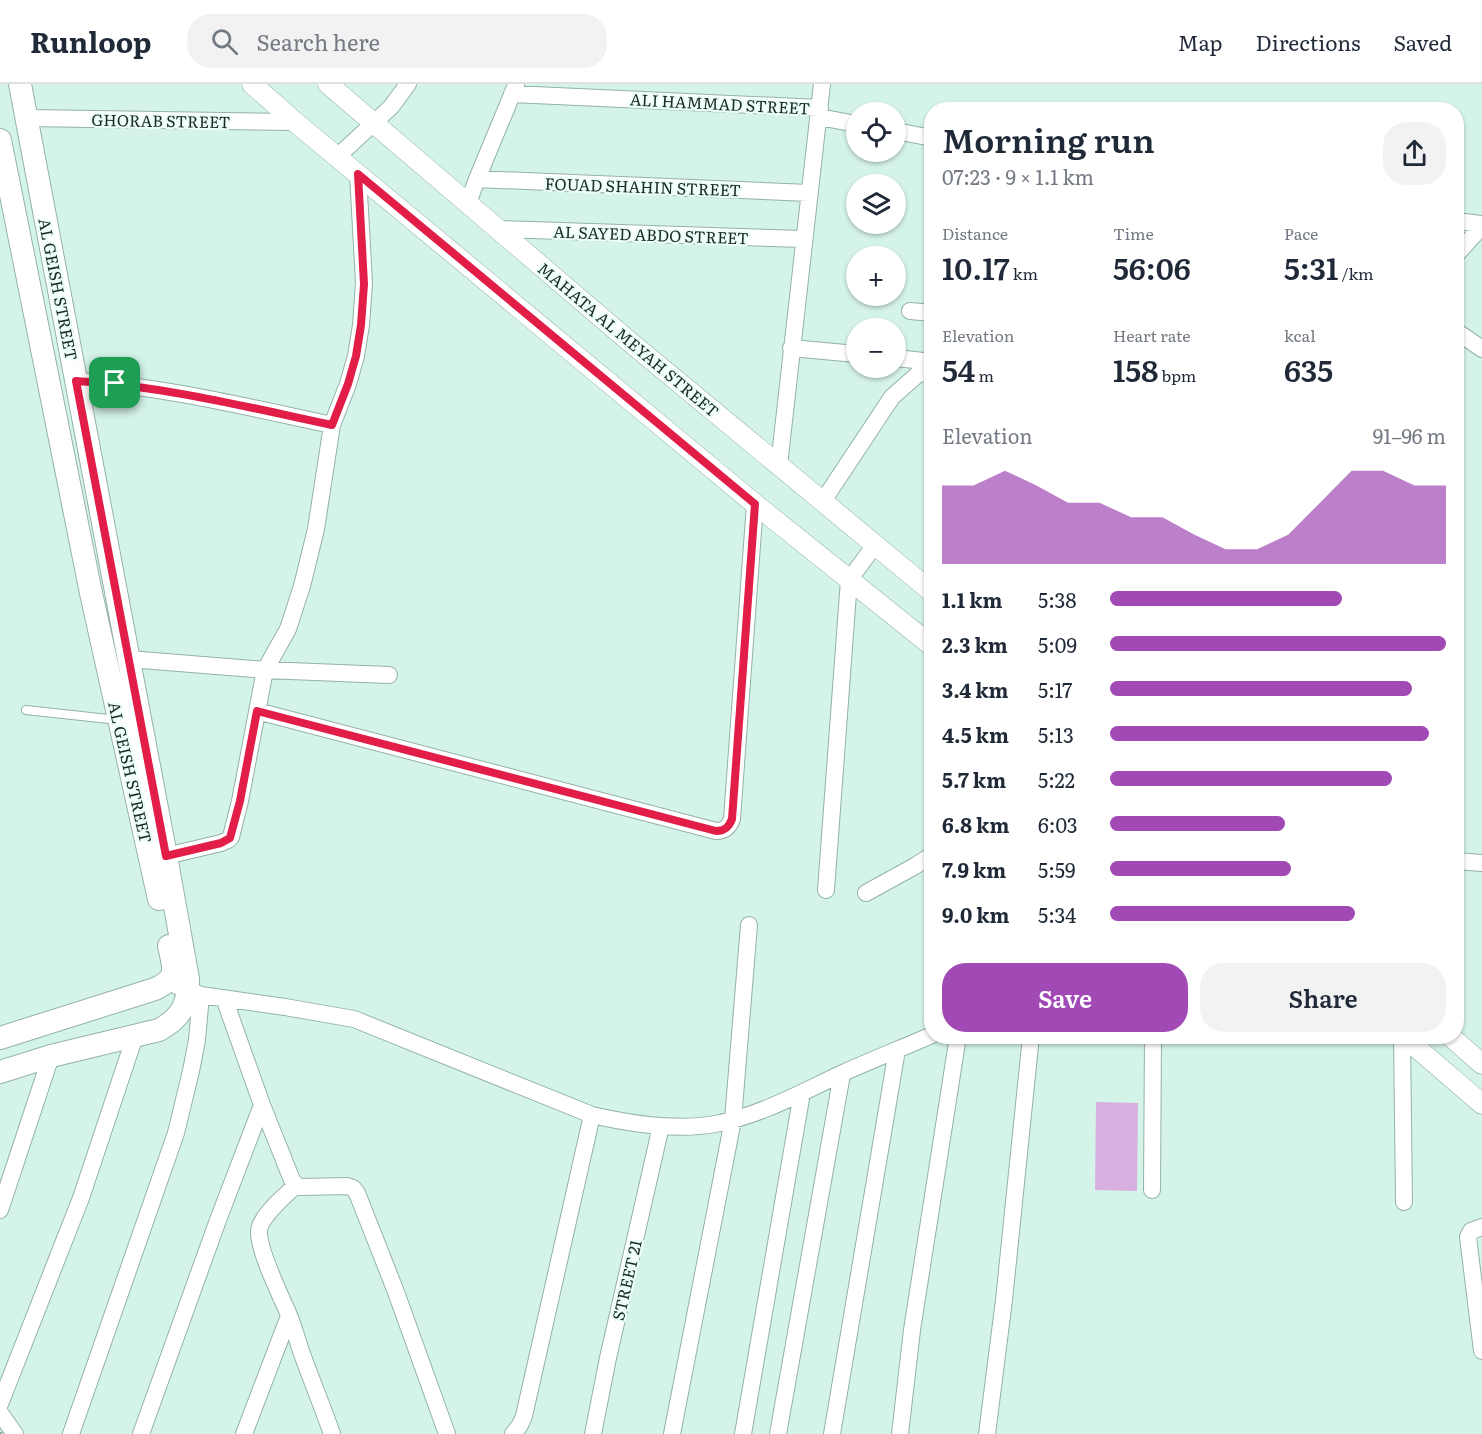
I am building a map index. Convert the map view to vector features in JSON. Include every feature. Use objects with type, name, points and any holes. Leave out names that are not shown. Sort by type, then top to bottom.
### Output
[{"type":"main road","name":"AL GEISH STREET","points":[[0,1072],[51,1056],[159,1030],[168,1025],[182,1010],[186,1001],[188,979],[20,84]]},
{"type":"main road","name":"AL GEISH STREET","points":[[0,140],[6,198],[49,385],[91,593],[173,964],[173,974],[186,990]]},
{"type":"main road","points":[[49,385],[76,381]]},
{"type":"main road","points":[[91,593],[115,588]]},
{"type":"main road","points":[[0,1038],[155,989],[186,990]]},
{"type":"street","points":[[252,84],[755,504],[924,640]]},
{"type":"street","name":"MAHATA AL MEYAH STREET","points":[[328,84],[630,342],[924,585]]},
{"type":"street","points":[[337,157],[391,107],[408,84]]},
{"type":"street","points":[[778,465],[822,84]]},
{"type":"street","points":[[468,203],[514,89]]},
{"type":"street","name":"ALI HAMMAD STREET","points":[[514,89],[819,112],[846,121]]},
{"type":"street","name":"GHORAB STREET","points":[[27,118],[295,122]]},
{"type":"street","points":[[906,133],[924,136]]},
{"type":"street","points":[[166,856],[221,843],[230,838],[240,801],[265,670],[288,629],[302,586],[316,529],[332,425],[348,384],[361,325],[364,284],[358,174]]},
{"type":"street","name":"FOUAD SHAHIN STREET","points":[[477,179],[809,193]]},
{"type":"street","points":[[1464,222],[1482,225]]},
{"type":"street","points":[[1464,246],[1482,225]]},
{"type":"street","name":"AL SAYED ABDO STREET","points":[[498,229],[803,239]]},
{"type":"street","points":[[910,311],[924,312]]},
{"type":"street","points":[[1464,337],[1482,349]]},
{"type":"street","points":[[791,348],[846,353]]},
{"type":"street","points":[[906,359],[924,361]]},
{"type":"street","points":[[823,501],[892,398],[917,375],[924,372]]},
{"type":"street","points":[[76,381],[115,383],[171,391],[332,425]]},
{"type":"street","points":[[257,711],[716,831],[727,829],[732,819],[755,504]]},
{"type":"street","points":[[826,890],[849,580],[875,545]]},
{"type":"street","points":[[129,659],[265,670],[389,675]]},
{"type":"street","points":[[866,893],[924,861]]},
{"type":"street","points":[[1464,862],[1482,863]]},
{"type":"street","points":[[672,1434],[732,1120],[749,925]]},
{"type":"street","points":[[71,1434],[176,1133],[197,1040],[186,990],[354,1019],[592,1115],[622,1122],[661,1126],[714,1124],[779,1105],[842,1074],[924,1038]]},
{"type":"street","points":[[224,998],[262,1105],[292,1180],[296,1185],[307,1187],[347,1186],[353,1188],[357,1193],[396,1292],[447,1434]]},
{"type":"street","points":[[0,1404],[81,1198],[135,1036]]},
{"type":"street","points":[[900,1434],[912,1330],[957,1044]]},
{"type":"street","points":[[987,1434],[1004,1300],[1029,1044]]},
{"type":"street","points":[[1152,1191],[1153,1044]]},
{"type":"street","points":[[1403,1044],[1404,1202]]},
{"type":"street","points":[[1412,1044],[1482,1104]]},
{"type":"street","points":[[1459,1044],[1482,1064]]},
{"type":"street","points":[[832,1434],[897,1050]]},
{"type":"street","points":[[0,1210],[51,1056]]},
{"type":"street","points":[[778,1434],[842,1074]]},
{"type":"street","points":[[743,1434],[802,1093]]},
{"type":"street","points":[[141,1434],[262,1105]]},
{"type":"street","points":[[513,1434],[520,1425],[527,1405],[592,1115]]},
{"type":"street","name":"STREET 21","points":[[593,1434],[661,1126]]},
{"type":"street","points":[[296,1185],[266,1216],[259,1231],[260,1239],[266,1262],[289,1316],[330,1432]]},
{"type":"street","points":[[1482,1227],[1471,1231],[1468,1237],[1482,1352]]},
{"type":"street","points":[[243,1434],[289,1316]]},
{"type":"street","points":[[0,1413],[15,1434]]},
{"type":"lane","points":[[26,710],[119,720]]},
{"type":"shaded area","points":[[1096,1102],[1138,1103],[1137,1191],[1095,1190]]},
{"type":"route","points":[[358,174],[755,504],[732,819],[727,829],[716,831],[257,711],[240,801],[230,838],[221,843],[166,856],[76,381],[115,383],[171,391],[332,425],[348,384],[361,325],[364,284],[358,174]]}]
